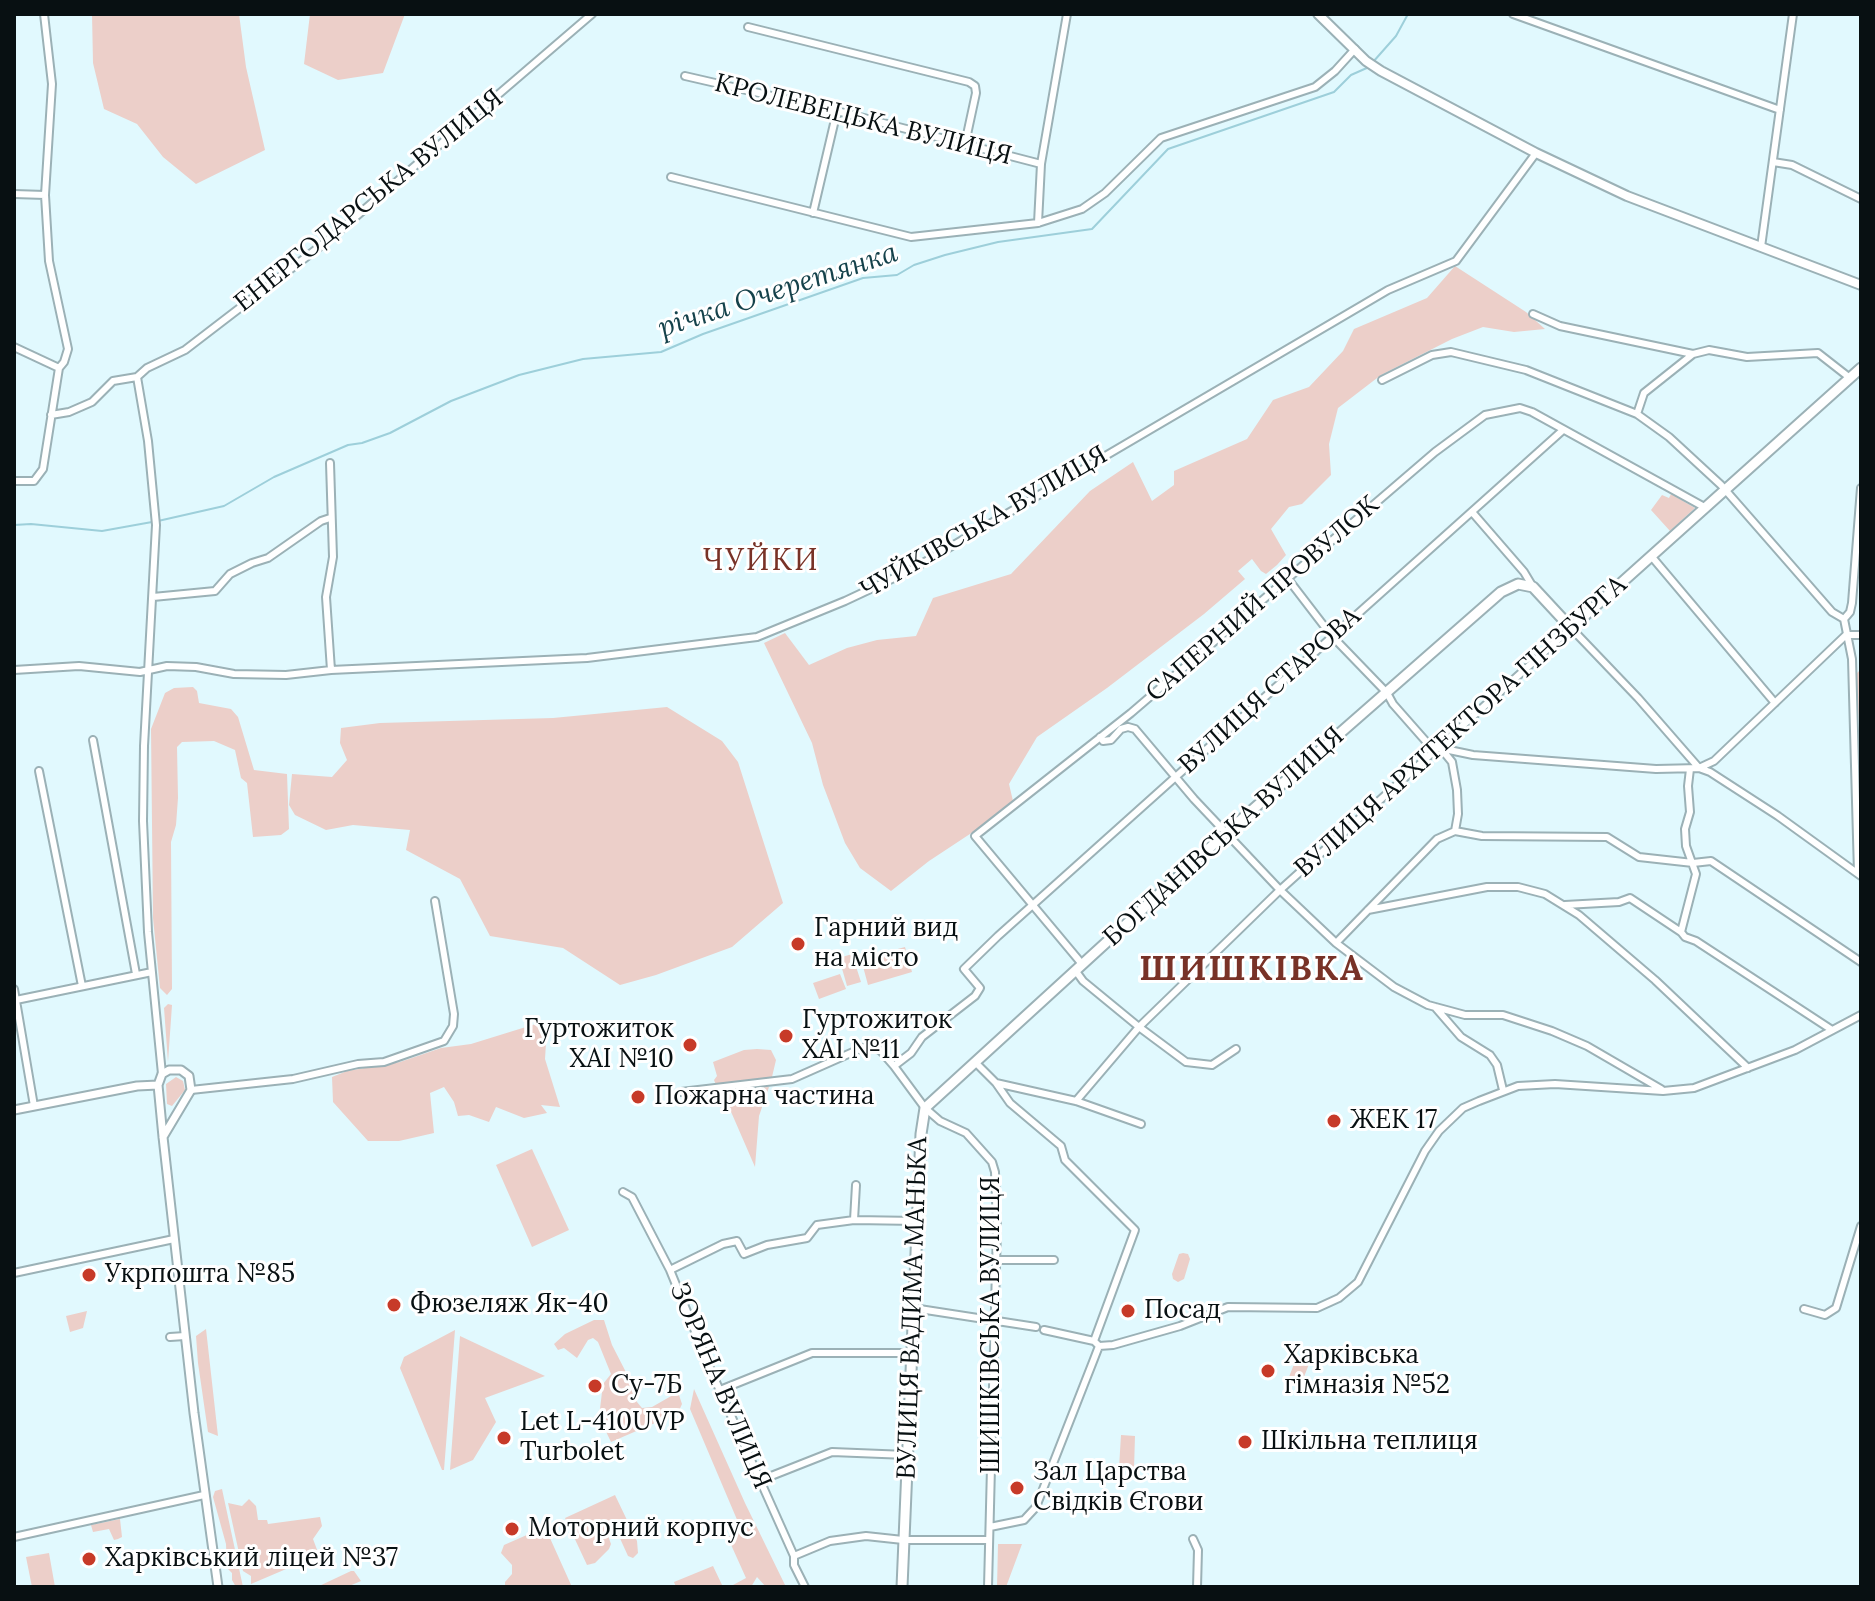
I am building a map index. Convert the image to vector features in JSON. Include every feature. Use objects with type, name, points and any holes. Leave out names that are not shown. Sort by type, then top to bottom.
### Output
[{"type":"main road","points":[[1318,14],[1366,61],[1381,71],[1536,153],[1627,196],[1861,285]]},
{"type":"main road","name":"ВУЛИЦЯ АРХІТЕКТОРА ГІНЗБУРГА","points":[[1571,628],[1861,368]]},
{"type":"main road","name":"БОГДАНІВСЬКА ВУЛИЦЯ","points":[[925,1108],[1226,833],[1501,592],[1518,584],[1533,587]]},
{"type":"main road","points":[[1533,587],[1571,628]]},
{"type":"main road","name":"ВУЛИЦЯ ВАДИМА МАНЬКА","points":[[902,1587],[921,1134],[925,1108]]},
{"type":"street","points":[[14,481],[34,481],[43,469],[59,368],[68,349],[49,261],[45,195],[52,84],[44,14]]},
{"type":"street","name":"ЕНЕРГОДАРСЬКА ВУЛИЦЯ","points":[[51,415],[69,412],[92,402],[113,381],[137,377],[147,368],[185,350],[331,238],[592,14]]},
{"type":"street","points":[[1038,223],[1041,164],[1067,14]]},
{"type":"street","points":[[1513,14],[1780,110]]},
{"type":"street","points":[[1761,247],[1793,14]]},
{"type":"street","points":[[748,27],[969,82],[975,86],[976,93],[965,144]]},
{"type":"street","points":[[671,177],[911,237],[1038,223],[1082,209],[1105,193],[1161,138],[1315,87],[1355,49]]},
{"type":"street","name":"КРОЛЕВЕЦЬКА ВУЛИЦЯ","points":[[685,76],[837,111],[1041,164]]},
{"type":"street","points":[[813,213],[837,111]]},
{"type":"street","name":"ЧУЙКІВСЬКА ВУЛИЦЯ","points":[[14,670],[79,666],[134,672],[167,666],[196,667],[234,674],[286,675],[331,670],[587,658],[757,637],[911,570],[1388,290],[1456,261],[1536,153]]},
{"type":"street","points":[[1773,162],[1792,165],[1861,199]]},
{"type":"street","points":[[14,194],[45,195]]},
{"type":"street","points":[[1533,314],[1560,326],[1693,354]]},
{"type":"street","points":[[14,347],[59,368]]},
{"type":"street","points":[[1637,414],[1644,393],[1693,354],[1709,350],[1747,357],[1818,353],[1850,378]]},
{"type":"street","points":[[1382,380],[1432,355],[1451,352],[1526,370],[1637,414],[1669,437],[1725,491],[1832,612],[1844,619]]},
{"type":"street","points":[[137,377],[148,441],[156,525],[143,821],[162,1074],[158,1085],[204,1495],[218,1587]]},
{"type":"street","name":"САПЕРНИЙ ПРОВУЛОК","points":[[1032,905],[975,836],[1100,737],[1425,460],[1485,415],[1520,408],[1563,430]]},
{"type":"street","points":[[1563,430],[1706,508]]},
{"type":"street","name":"ВУЛИЦЯ СТАРОВА","points":[[894,1066],[911,1053],[934,1026],[975,996],[980,988],[964,969],[1331,635],[1563,430]]},
{"type":"street","points":[[330,463],[333,557],[326,597],[331,670]]},
{"type":"street","points":[[1859,874],[1852,659],[1844,619],[1852,603],[1861,488]]},
{"type":"street","points":[[1472,512],[1524,572],[1533,587]]},
{"type":"street","points":[[153,597],[215,591],[230,574],[268,558],[330,518]]},
{"type":"street","points":[[1652,557],[1775,703]]},
{"type":"street","points":[[1288,579],[1331,635],[1387,693],[1430,746],[1473,755],[1699,768],[1714,761],[1846,635],[1861,635]]},
{"type":"street","points":[[1571,628],[1699,768],[1778,816],[1859,874]]},
{"type":"street","name":"ВУЛИЦЯ АРХІТЕКТОРА ГІНЗБУРГА","points":[[1076,1101],[1139,1027],[1280,890],[1571,628]]},
{"type":"street","points":[[1100,737],[1103,741],[1111,740],[1121,729],[1135,729],[1280,890],[1336,943],[1394,987],[1435,1007],[1465,1015],[1503,1015],[1552,1031],[1587,1046],[1663,1091]]},
{"type":"street","points":[[93,740],[136,974]]},
{"type":"street","points":[[1439,746],[1452,762],[1458,793],[1455,831]]},
{"type":"street","points":[[1681,932],[1696,874],[1686,846],[1685,829],[1690,812],[1690,769]]},
{"type":"street","points":[[39,771],[82,986]]},
{"type":"street","points":[[1336,943],[1437,839],[1455,831],[1482,836],[1607,837],[1639,857],[1693,863],[1711,861],[1861,962]]},
{"type":"street","points":[[1366,910],[1487,887],[1518,887],[1545,894],[1579,915],[1655,980],[1748,1068]]},
{"type":"street","points":[[1562,905],[1619,902],[1630,898],[1685,937],[1696,941],[1832,1030]]},
{"type":"street","points":[[191,1090],[293,1079],[358,1064],[384,1062],[444,1041],[453,1026],[454,1014],[435,901]]},
{"type":"street","points":[[1032,905],[1078,967],[1083,981],[1186,1062],[1212,1065],[1236,1049]]},
{"type":"street","points":[[16,1000],[152,972]]},
{"type":"street","points":[[14,989],[34,1106]]},
{"type":"street","points":[[1435,1007],[1461,1037],[1490,1055],[1497,1065],[1503,1090]]},
{"type":"street","points":[[1044,1330],[1096,1344],[1113,1345],[1191,1323],[1228,1307],[1317,1308],[1339,1298],[1358,1282],[1425,1151],[1439,1131],[1463,1108],[1518,1086],[1555,1084],[1663,1091],[1694,1088],[1795,1050],[1861,1015]]},
{"type":"street","name":"ВУЛИЦЯ ВАДИМА МАНЬКА","points":[[681,1092],[792,1079],[862,1048],[877,1048],[925,1108]]},
{"type":"street","points":[[976,1063],[1010,1103],[1061,1146],[1065,1160],[1135,1230],[1036,1507],[1024,1520],[990,1527]]},
{"type":"street","points":[[162,1074],[175,1069],[186,1072],[192,1082],[191,1090],[163,1137]]},
{"type":"street","points":[[996,1083],[1076,1101],[1141,1124]]},
{"type":"street","points":[[14,1110],[137,1086],[158,1085]]},
{"type":"street","name":"ШИШКІВСЬКА ВУЛИЦЯ","points":[[925,1108],[940,1121],[966,1133],[992,1162],[995,1183],[995,1322],[988,1587]]},
{"type":"street","points":[[854,1220],[856,1185]]},
{"type":"street","name":"ЗОРЯНА ВУЛИЦЯ","points":[[623,1192],[632,1197],[670,1270],[805,1587]]},
{"type":"street","points":[[670,1270],[723,1244],[737,1241],[744,1254],[767,1245],[807,1238],[817,1225],[854,1220],[917,1221]]},
{"type":"street","points":[[1804,1309],[1825,1315],[1836,1308],[1861,1226]]},
{"type":"street","points":[[14,1273],[174,1239]]},
{"type":"street","points":[[996,1260],[1054,1260]]},
{"type":"street","points":[[913,1308],[1036,1327]]},
{"type":"street","points":[[170,1337],[185,1336]]},
{"type":"street","points":[[720,1390],[768,1368],[812,1353],[911,1353]]},
{"type":"street","points":[[761,1480],[832,1452],[907,1455]]},
{"type":"street","points":[[14,1537],[204,1495]]},
{"type":"street","points":[[794,1556],[830,1541],[866,1536],[903,1540],[989,1540]]},
{"type":"street","points":[[1193,1539],[1198,1550],[1197,1587]]},
{"type":"shaded area","points":[[92,14],[239,14],[246,67],[265,150],[196,184],[163,157],[137,124],[104,109],[93,63]]},
{"type":"shaded area","points":[[310,14],[405,14],[383,73],[338,80],[304,64]]},
{"type":"shaded area","points":[[1455,266],[1526,312],[1545,329],[1514,332],[1483,327],[1381,375],[1338,408],[1329,444],[1331,475],[1302,504],[1289,507],[1271,529],[1286,555],[1277,565],[1266,574],[1252,559],[1238,571],[1245,579],[1204,614],[1037,737],[1009,784],[1013,801],[976,830],[891,891],[860,868],[845,843],[823,785],[812,743],[764,643],[785,633],[809,665],[847,648],[877,640],[916,636],[933,598],[1011,574],[1090,491],[1133,462],[1152,501],[1174,485],[1174,471],[1247,439],[1273,400],[1309,387],[1343,351],[1354,329],[1427,298]]},
{"type":"shaded area","points":[[1671,494],[1695,508],[1670,531],[1651,510],[1662,495],[1669,498]]},
{"type":"shaded area","points":[[1861,669],[1861,748],[1855,675]]},
{"type":"shaded area","points":[[193,687],[199,703],[231,709],[238,717],[254,770],[287,774],[289,829],[281,835],[253,837],[247,783],[241,778],[235,750],[214,741],[182,742],[177,747],[178,798],[171,842],[172,989],[167,995],[160,988],[153,918],[151,729],[165,693],[174,688]]},
{"type":"shaded area","points":[[667,707],[722,741],[738,762],[783,903],[732,947],[620,985],[563,948],[490,936],[460,879],[406,850],[410,830],[353,825],[326,830],[295,815],[289,805],[292,774],[332,777],[347,760],[340,743],[341,728],[380,723],[553,718]]},
{"type":"shaded area","points":[[905,947],[912,972],[868,985],[861,959]]},
{"type":"shaded area","points":[[852,954],[861,982],[847,986],[839,958]]},
{"type":"shaded area","points":[[840,974],[846,989],[819,999],[813,983]]},
{"type":"shaded area","points":[[172,1005],[168,1062],[164,1008]]},
{"type":"shaded area","points":[[542,1022],[552,1023],[545,1059],[560,1107],[541,1105],[547,1113],[524,1118],[496,1107],[489,1122],[469,1115],[458,1116],[454,1102],[444,1087],[430,1093],[434,1133],[399,1141],[368,1141],[333,1102],[332,1077],[347,1071],[400,1062]]},
{"type":"shaded area","points":[[744,1050],[771,1050],[776,1060],[772,1077],[716,1085],[713,1062]]},
{"type":"shaded area","points":[[176,1077],[183,1081],[185,1090],[172,1106],[167,1104],[166,1084]]},
{"type":"shaded area","points":[[769,1087],[759,1116],[755,1167],[722,1091]]},
{"type":"shaded area","points":[[532,1149],[569,1230],[532,1247],[496,1165]]},
{"type":"shaded area","points":[[1179,1254],[1188,1254],[1190,1259],[1184,1279],[1178,1282],[1172,1274]]},
{"type":"shaded area","points":[[87,1311],[83,1328],[70,1332],[66,1316]]},
{"type":"shaded area","points":[[594,1320],[604,1320],[612,1345],[642,1408],[679,1395],[682,1404],[678,1413],[611,1442],[599,1417],[603,1384],[611,1374],[598,1342],[593,1338],[588,1340],[577,1358],[564,1348],[558,1350],[554,1344],[565,1334]]},
{"type":"shaded area","points":[[206,1329],[218,1436],[208,1432],[198,1363],[196,1336]]},
{"type":"shaded area","points":[[455,1330],[442,1470],[400,1368],[404,1357]]},
{"type":"shaded area","points":[[460,1336],[545,1376],[485,1398],[496,1422],[473,1460],[450,1470]]},
{"type":"shaded area","points":[[1296,1359],[1309,1364],[1300,1387],[1287,1382]]},
{"type":"shaded area","points":[[694,1389],[786,1587],[766,1587],[757,1577],[751,1587],[733,1585],[746,1578],[728,1538],[738,1522],[690,1409]]},
{"type":"shaded area","points":[[1121,1435],[1135,1436],[1134,1469],[1119,1468]]},
{"type":"shaded area","points":[[222,1489],[243,1587],[236,1587],[227,1568],[226,1544],[213,1497],[215,1491]]},
{"type":"shaded area","points":[[615,1495],[637,1541],[638,1553],[633,1558],[628,1556],[618,1534],[609,1528],[606,1530],[611,1544],[609,1549],[595,1563],[587,1565],[565,1518]]},
{"type":"shaded area","points":[[249,1499],[256,1506],[258,1520],[267,1520],[268,1524],[320,1517],[322,1526],[313,1539],[319,1555],[251,1584],[251,1576],[243,1571],[228,1503],[242,1506]]},
{"type":"shaded area","points":[[120,1519],[122,1537],[118,1539],[114,1540],[109,1529],[93,1532],[91,1525]]},
{"type":"shaded area","points":[[545,1527],[572,1587],[505,1587],[512,1574],[512,1565],[501,1553],[504,1545]]},
{"type":"shaded area","points":[[998,1544],[1022,1544],[1006,1587],[997,1587]]},
{"type":"shaded area","points":[[49,1553],[55,1587],[32,1587],[26,1557]]},
{"type":"shaded area","points":[[713,1566],[723,1587],[676,1587],[674,1582]]},
{"type":"shaded area","points":[[351,1571],[361,1581],[347,1587],[317,1587]]},
{"type":"waterway","name":"річка Очеретянка","points":[[1373,62],[1396,36],[1408,14]]},
{"type":"waterway","name":"річка Очеретянка","points":[[158,521],[224,506],[274,477],[348,445],[390,433],[451,401],[519,375],[583,359],[661,352],[703,334],[863,278],[897,275],[914,265],[998,242],[1092,229],[1168,149],[1334,92],[1351,75],[1369,67]]},
{"type":"waterway","name":"річка Очеретянка","points":[[14,525],[102,531],[152,522]]},
{"type":"place","name":"Гарний вид на місто","points":[[798,944]]},
{"type":"place","name":"Гуртожиток ХАІ №11","points":[[786,1036]]},
{"type":"place","name":"Гуртожиток ХАІ №10","points":[[690,1045]]},
{"type":"place","name":"Пожарна частина","points":[[638,1097]]},
{"type":"place","name":"ЖЕК 17","points":[[1334,1121]]},
{"type":"place","name":"Укрпошта №85","points":[[89,1275]]},
{"type":"place","name":"Фюзеляж Як-40","points":[[394,1305]]},
{"type":"place","name":"Посад","points":[[1128,1311]]},
{"type":"place","name":"Харківська гімназія №52","points":[[1268,1371]]},
{"type":"place","name":"Су-7Б","points":[[595,1386]]},
{"type":"place","name":"Let L-410UVP Turbolet","points":[[504,1438]]},
{"type":"place","name":"Шкільна теплиця","points":[[1245,1442]]},
{"type":"place","name":"Зал Царства Свідків Єгови","points":[[1017,1488]]},
{"type":"place","name":"Моторний корпус","points":[[512,1529]]},
{"type":"place","name":"Харківський ліцей №37","points":[[89,1559]]},
{"type":"district","name":"ЧУЙКИ","points":[[761,561]]},
{"type":"district","name":"ШИШКІВКА","points":[[1252,970]]}]
